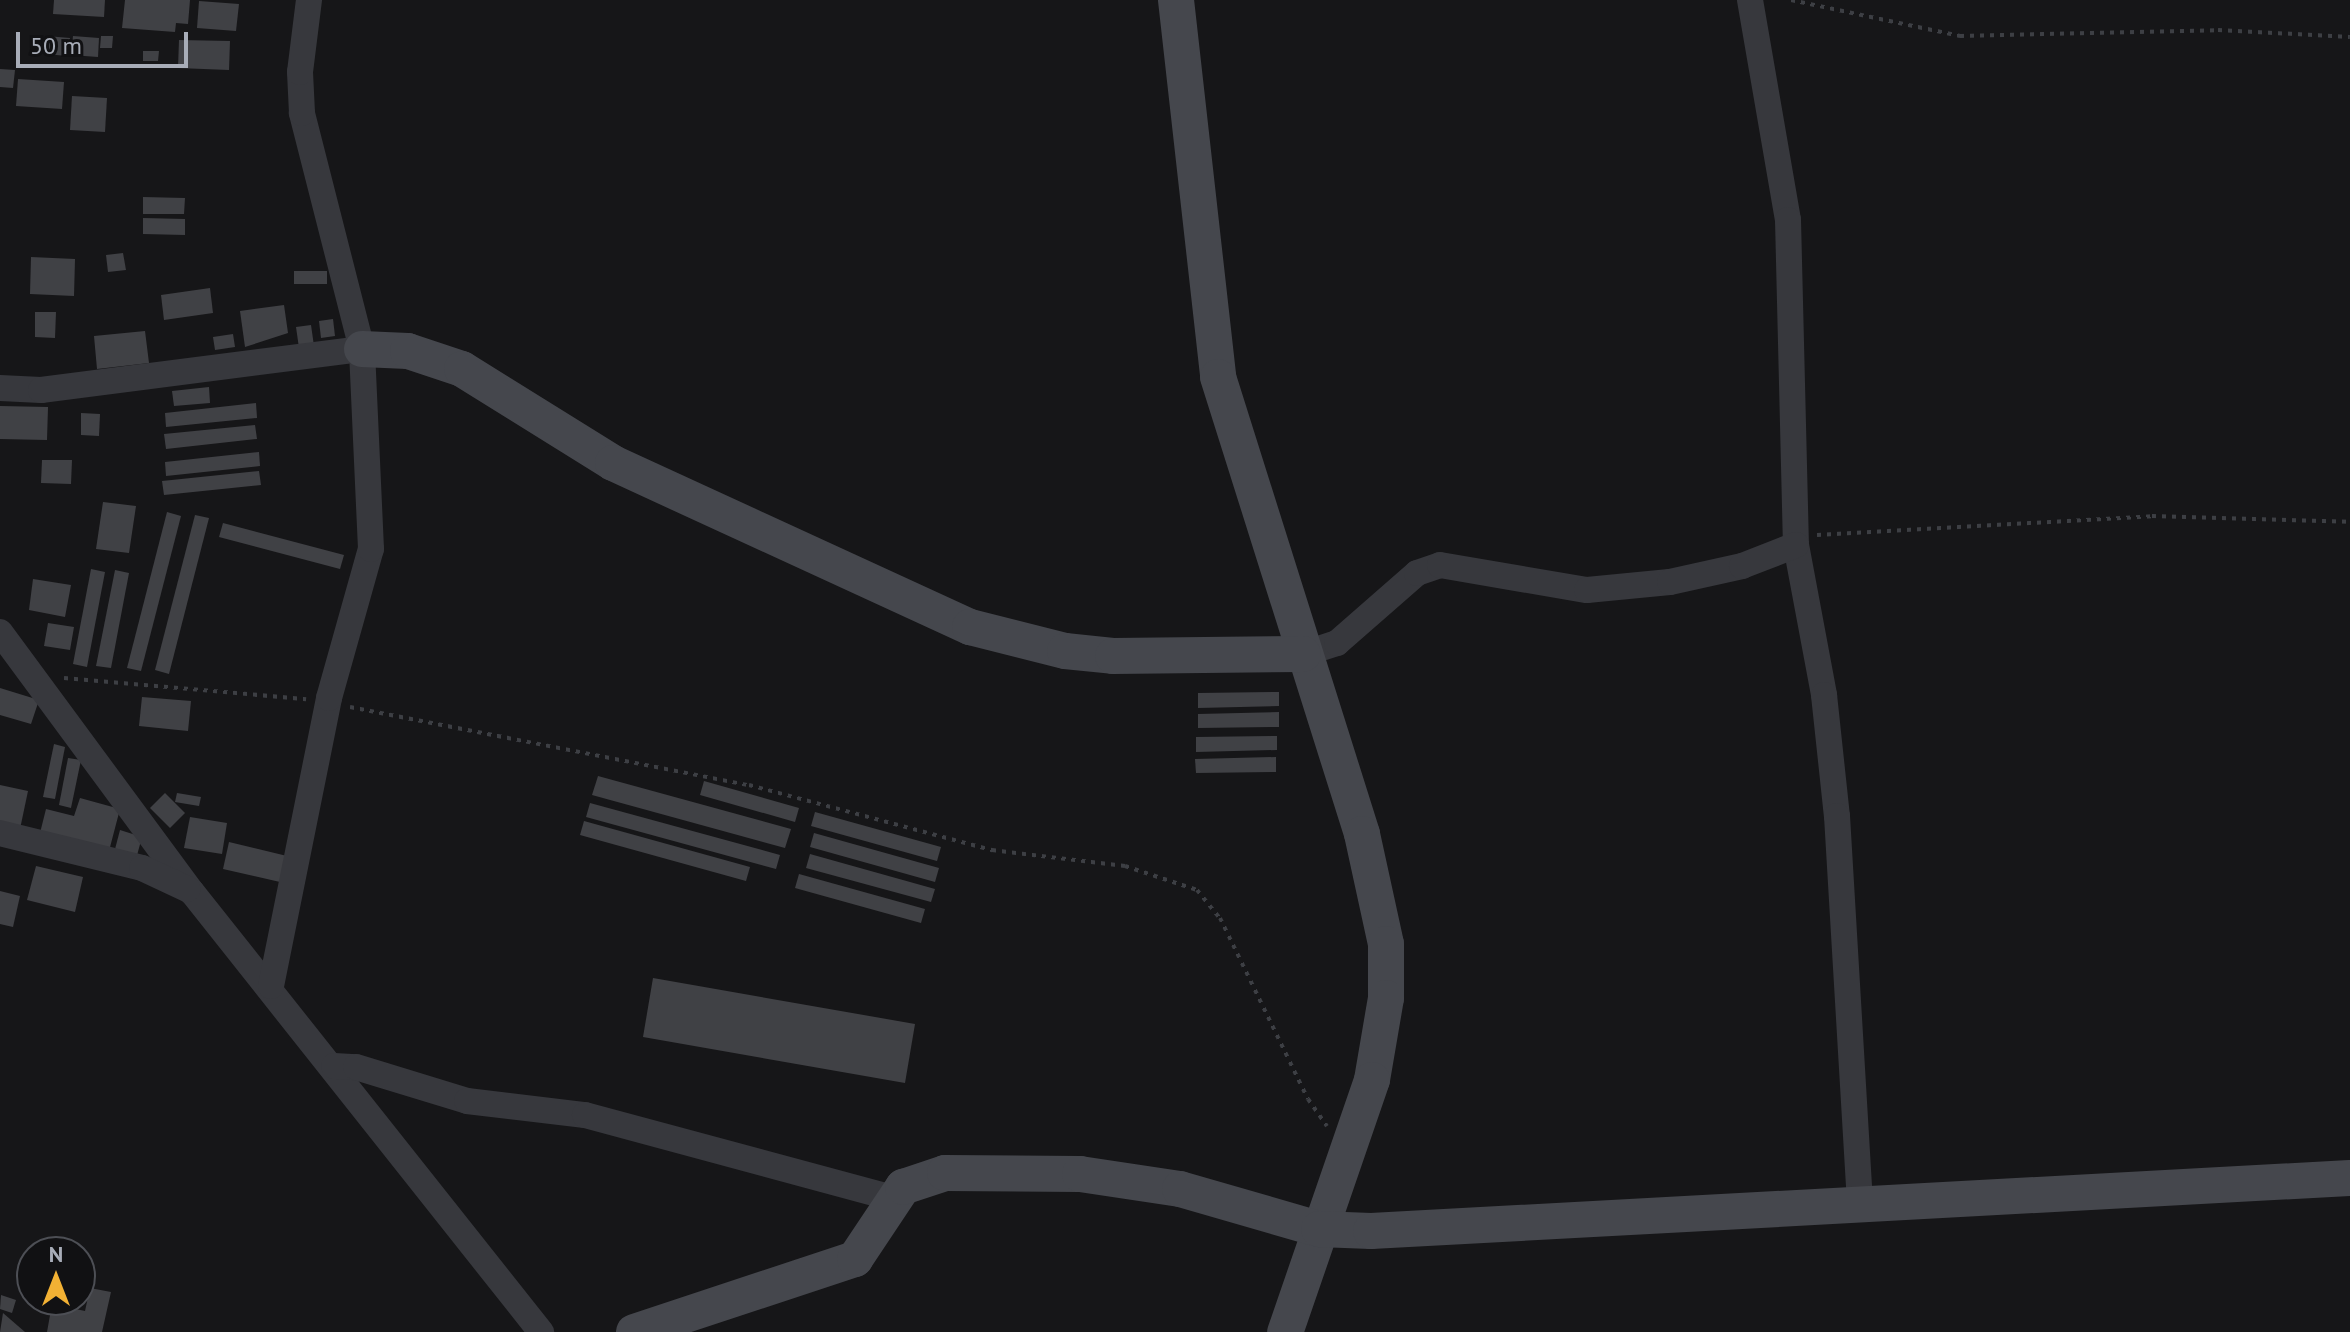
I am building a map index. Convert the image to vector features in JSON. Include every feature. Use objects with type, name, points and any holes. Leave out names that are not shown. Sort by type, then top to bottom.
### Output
[{"type":"street","points":[[1176,0],[1218,377],[1362,834],[1386,944],[1379,1052],[1285,1332]]},
{"type":"street","points":[[1750,0],[1788,220],[1797,540],[1824,695],[1837,816],[1860,1200]]},
{"type":"street","points":[[271,986],[328,701],[371,549],[362,349],[302,113],[301,2]]},
{"type":"street","points":[[0,388],[41,390],[362,349],[408,351],[462,369],[613,463],[970,627],[1065,651],[1113,656],[1303,654],[1337,643],[1417,573],[1440,565],[1587,590],[1670,582],[1742,566],[1797,540]]},
{"type":"street","points":[[0,632],[192,892],[271,986],[541,1332]]},
{"type":"street","points":[[0,833],[142,868],[192,892]]},
{"type":"street","points":[[334,1066],[356,1067],[467,1101],[585,1115],[893,1198]]},
{"type":"street","points":[[634,1332],[855,1259],[893,1198],[924,1175],[1038,1170],[1180,1189],[1319,1229],[2350,1178]]},
{"type":"path","points":[[1791,0],[1960,36],[2218,30],[2350,37]]},
{"type":"path","points":[[1797,540],[2152,516],[2350,522]]},
{"type":"path","points":[[33,676],[328,701],[749,785],[992,850],[1125,866],[1197,890],[1220,918],[1308,1099],[1326,1126],[1349,1140]]},
{"type":"building","points":[[54,0],[105,0],[104,17],[53,14]]},
{"type":"building","points":[[125,0],[190,0],[188,24],[176,23],[175,32],[122,28]]},
{"type":"building","points":[[199,1],[239,4],[236,31],[197,28]]},
{"type":"building","points":[[46,36],[70,38],[68,56],[45,54]]},
{"type":"building","points":[[73,36],[99,38],[98,57],[71,55]]},
{"type":"building","points":[[101,36],[113,36],[112,48],[100,48]]},
{"type":"building","points":[[179,40],[230,41],[229,70],[178,68]]},
{"type":"building","points":[[143,51],[159,51],[158,61],[143,61]]},
{"type":"building","points":[[0,69],[15,70],[13,88],[0,87]]},
{"type":"building","points":[[18,79],[64,82],[62,109],[16,106]]},
{"type":"building","points":[[72,96],[107,98],[105,132],[70,130]]},
{"type":"building","points":[[143,197],[185,198],[184,214],[143,214]]},
{"type":"building","points":[[143,218],[185,219],[185,235],[143,234]]},
{"type":"building","points":[[123,253],[126,270],[108,272],[106,255]]},
{"type":"building","points":[[31,257],[75,259],[74,296],[30,294]]},
{"type":"building","points":[[294,271],[327,271],[327,284],[294,284]]},
{"type":"building","points":[[210,288],[213,313],[164,320],[161,295]]},
{"type":"building","points":[[284,305],[288,333],[245,347],[240,311]]},
{"type":"building","points":[[35,312],[56,312],[55,338],[35,337]]},
{"type":"building","points":[[333,319],[335,336],[321,338],[319,321]]},
{"type":"building","points":[[311,325],[314,346],[299,348],[296,327]]},
{"type":"building","points":[[145,331],[149,363],[97,369],[94,336]]},
{"type":"building","points":[[233,334],[235,347],[215,350],[213,337]]},
{"type":"building","points":[[209,387],[210,403],[174,406],[172,391]]},
{"type":"building","points":[[256,403],[257,418],[166,427],[165,413]]},
{"type":"building","points":[[0,406],[48,407],[47,440],[0,439]]},
{"type":"building","points":[[81,413],[100,414],[99,436],[81,435]]},
{"type":"building","points":[[255,425],[257,439],[166,449],[164,434]]},
{"type":"building","points":[[259,452],[260,466],[166,476],[165,462]]},
{"type":"building","points":[[42,460],[72,460],[71,484],[41,483]]},
{"type":"building","points":[[259,471],[261,485],[164,495],[162,481]]},
{"type":"building","points":[[103,502],[136,506],[129,553],[96,549]]},
{"type":"building","points":[[167,512],[181,516],[141,671],[127,668]]},
{"type":"building","points":[[195,515],[209,518],[169,674],[155,670]]},
{"type":"building","points":[[223,523],[344,555],[340,569],[219,537]]},
{"type":"building","points":[[91,569],[105,572],[87,667],[73,664]]},
{"type":"building","points":[[115,570],[129,573],[111,668],[96,666]]},
{"type":"building","points":[[33,579],[71,585],[65,617],[29,610]]},
{"type":"building","points":[[48,623],[74,627],[70,650],[44,646]]},
{"type":"building","points":[[0,688],[39,700],[31,724],[0,715]]},
{"type":"building","points":[[1279,692],[1279,706],[1198,708],[1198,693]]},
{"type":"building","points":[[142,697],[191,701],[188,731],[139,726]]},
{"type":"building","points":[[1279,712],[1279,727],[1198,728],[1198,714]]},
{"type":"building","points":[[1277,736],[1277,750],[1196,752],[1196,737]]},
{"type":"building","points":[[54,744],[65,747],[55,799],[43,797]]},
{"type":"building","points":[[1276,757],[1276,772],[1196,773],[1195,759]]},
{"type":"building","points":[[68,758],[81,760],[71,808],[59,805]]},
{"type":"building","points":[[598,776],[791,829],[785,848],[592,795]]},
{"type":"building","points":[[704,781],[799,808],[795,822],[700,795]]},
{"type":"building","points":[[0,785],[28,791],[20,829],[0,825]]},
{"type":"building","points":[[165,793],[185,813],[170,828],[150,808]]},
{"type":"building","points":[[177,793],[201,797],[199,806],[175,802]]},
{"type":"building","points":[[80,798],[120,809],[109,851],[40,833],[46,809],[74,816]]},
{"type":"building","points":[[590,803],[780,855],[776,869],[586,817]]},
{"type":"building","points":[[815,812],[941,847],[937,861],[811,826]]},
{"type":"building","points":[[190,817],[227,823],[222,854],[184,848]]},
{"type":"building","points":[[584,821],[750,867],[746,881],[580,835]]},
{"type":"building","points":[[120,830],[142,837],[136,859],[114,853]]},
{"type":"building","points":[[814,833],[939,868],[935,882],[810,847]]},
{"type":"building","points":[[229,842],[287,856],[280,882],[223,869]]},
{"type":"building","points":[[810,854],[935,889],[931,902],[806,868]]},
{"type":"building","points":[[36,866],[83,877],[75,912],[27,900]]},
{"type":"building","points":[[799,874],[925,909],[921,923],[795,888]]},
{"type":"building","points":[[0,891],[20,896],[13,927],[0,924]]},
{"type":"building","points":[[653,978],[915,1024],[905,1083],[643,1037]]},
{"type":"building","points":[[96,1289],[111,1292],[102,1332],[47,1332],[50,1316],[96,1316]]},
{"type":"building","points":[[1,1295],[16,1300],[12,1313],[0,1309]]},
{"type":"building","points":[[3,1313],[25,1332],[0,1332]]}]
